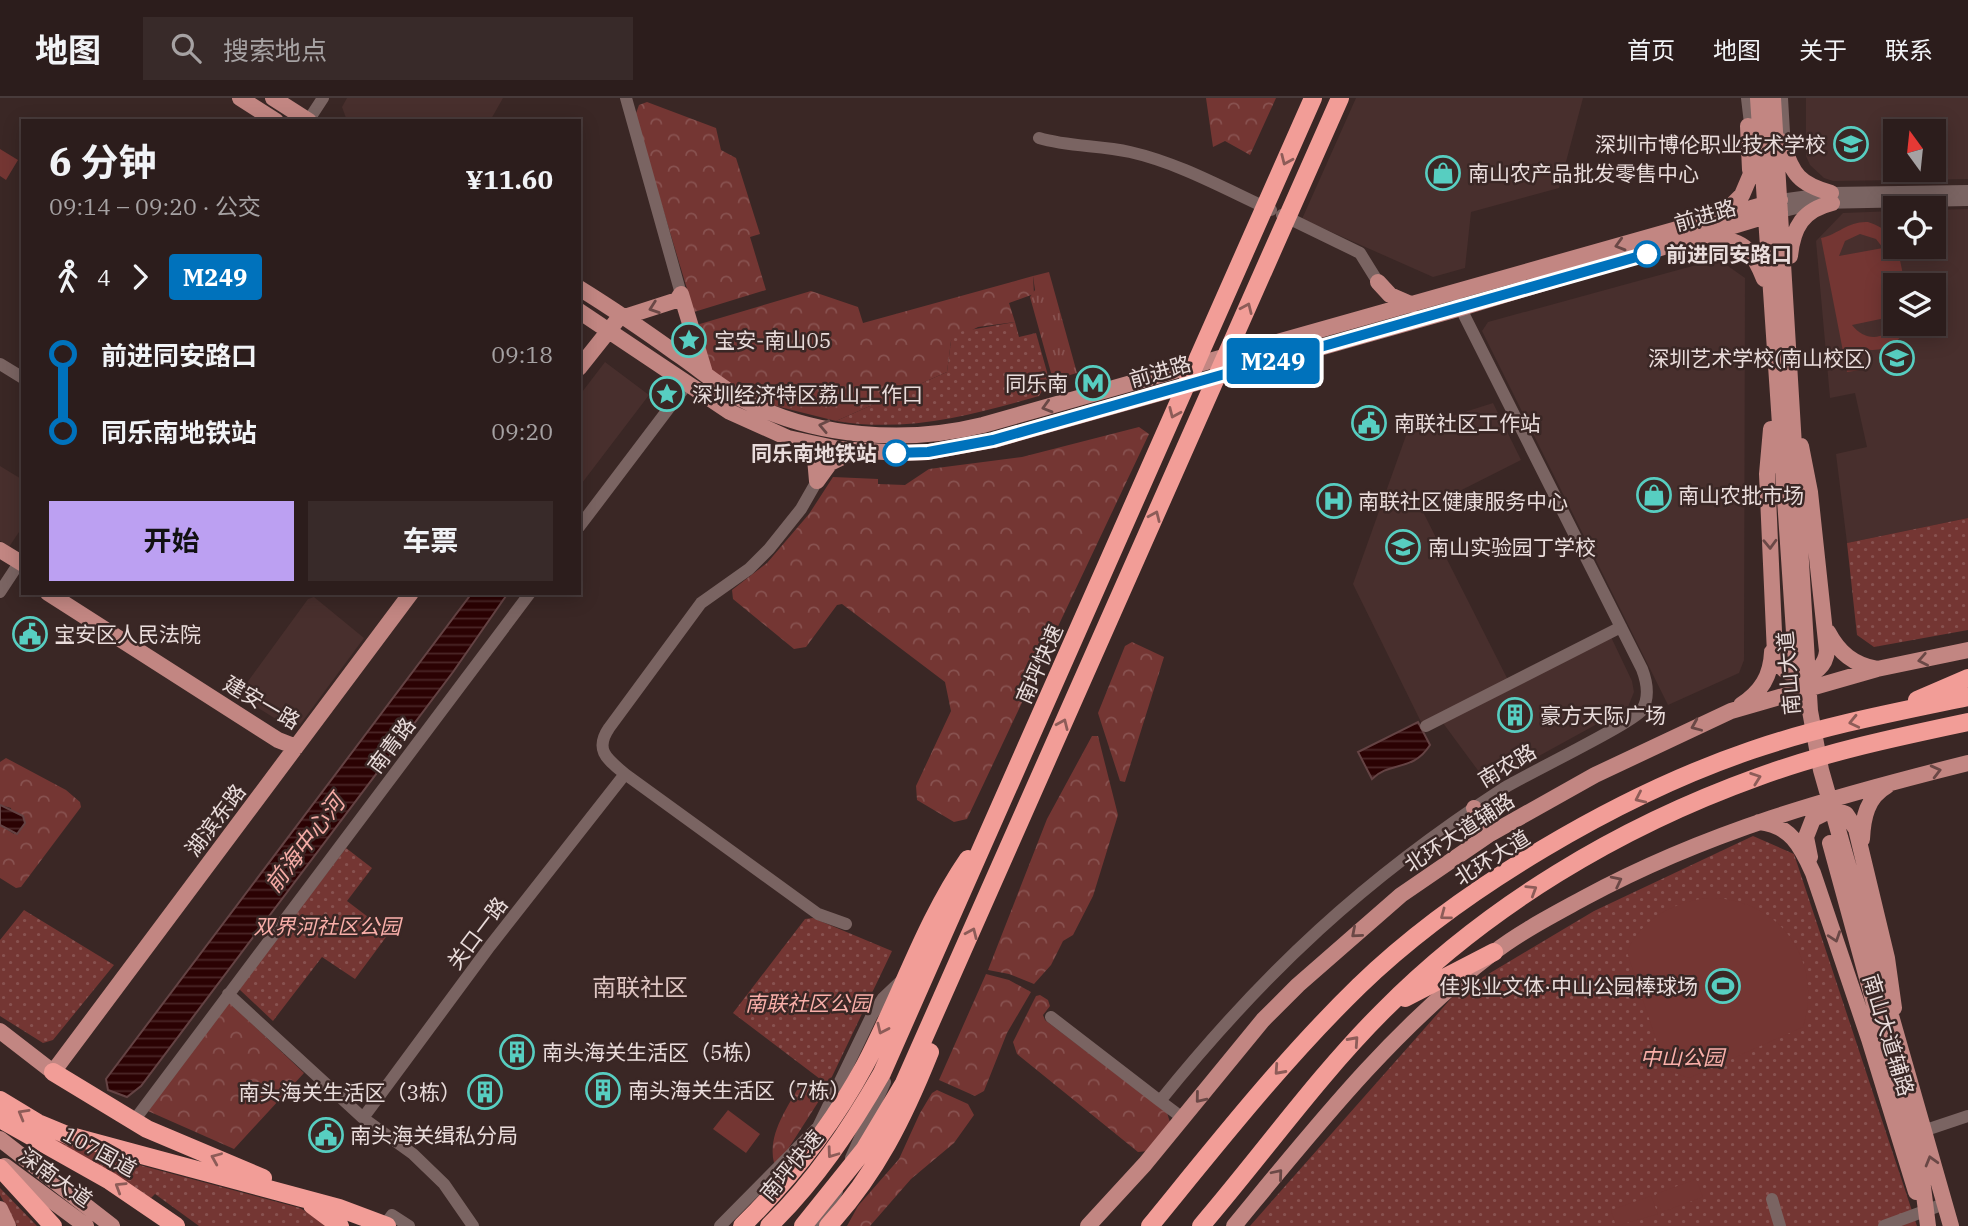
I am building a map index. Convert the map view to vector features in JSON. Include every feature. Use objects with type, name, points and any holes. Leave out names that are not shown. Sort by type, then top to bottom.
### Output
[{"type":"highway","name":"南坪快速","points":[[769,1226],[831,1155],[882,1073],[1313,98]]},
{"type":"highway","points":[[803,1226],[834,1191],[885,1117],[961,957],[1340,98]]},
{"type":"highway","points":[[1881,715],[1968,678]]},
{"type":"highway","name":"北环大道","points":[[1150,1226],[1263,1088],[1311,1036],[1360,985],[1450,911],[1564,839],[1627,804],[1694,773],[1752,751],[1881,715],[1968,697]]},
{"type":"highway","points":[[1201,1226],[1333,1066],[1384,1010],[1465,936],[1526,894],[1640,828],[1759,776],[1825,756],[1968,722]]},
{"type":"highway","points":[[742,1226],[801,1164],[845,1098],[881,1030],[922,938],[960,870],[995,818]]},
{"type":"highway","points":[[1384,1010],[1494,952]]},
{"type":"highway","points":[[828,1226],[871,1176],[901,1121],[935,1039],[961,957]]},
{"type":"highway","points":[[53,1072],[133,1122],[280,1186],[340,1226]]},
{"type":"highway","points":[[0,1100],[38,1123],[92,1144],[339,1208],[385,1226]]},
{"type":"highway","name":"107国道","points":[[0,1119],[110,1181],[176,1226]]},
{"type":"highway","points":[[0,1168],[53,1226]]},
{"type":"main road","points":[[240,98],[273,119]]},
{"type":"main road","points":[[273,98],[305,119]]},
{"type":"main road","name":"南山大道","points":[[1758,98],[1764,211],[1791,402],[1789,479]]},
{"type":"main road","name":"南山大道","points":[[1773,98],[1780,206],[1775,378],[1789,479],[1810,711],[1821,770],[1922,1179],[1923,1210],[1928,1226]]},
{"type":"main road","points":[[1748,126],[1749,180]]},
{"type":"main road","points":[[1775,127],[1801,181],[1832,198]]},
{"type":"main road","points":[[1719,216],[1737,202],[1761,150]]},
{"type":"main road","points":[[1778,299],[1796,226],[1809,211],[1832,198]]},
{"type":"main road","name":"前进路","points":[[581,312],[754,425],[799,440],[857,451],[928,452],[972,445],[1461,308],[1684,243],[1780,206]]},
{"type":"main road","name":"前进路","points":[[581,289],[744,400],[762,408],[822,426],[884,435],[915,436],[962,430],[1412,305],[1719,216],[1764,211]]},
{"type":"main road","points":[[1684,243],[1716,239],[1741,243],[1748,248],[1778,299]]},
{"type":"main road","points":[[1378,282],[1390,295],[1412,305]]},
{"type":"main road","points":[[1367,317],[1378,298],[1378,282]]},
{"type":"main road","points":[[581,365],[608,329],[624,316],[677,300],[681,294]]},
{"type":"main road","points":[[681,294],[700,365],[707,375]]},
{"type":"main road","points":[[1775,378],[1767,474],[1773,632],[1777,661],[1784,671],[1792,675],[1812,673],[1819,669],[1827,657],[1810,492],[1791,402]]},
{"type":"main road","points":[[754,425],[765,420],[766,415],[762,408]]},
{"type":"main road","points":[[782,435],[777,431],[776,423],[788,417]]},
{"type":"main road","points":[[799,440],[815,458],[817,481]]},
{"type":"main road","points":[[817,481],[830,463],[857,451]]},
{"type":"main road","points":[[0,550],[17,566]]},
{"type":"main road","name":"建安一路","points":[[51,595],[278,740],[296,747]]},
{"type":"main road","name":"建安一路","points":[[71,595],[285,732],[296,747]]},
{"type":"main road","name":"湖滨东路","points":[[53,1072],[410,595]]},
{"type":"main road","points":[[1824,616],[1832,640],[1845,656],[1856,663],[1877,669]]},
{"type":"main road","points":[[1731,711],[1761,689],[1767,677],[1773,632]]},
{"type":"main road","name":"北环大道辅路","points":[[1088,1226],[1184,1119],[1263,1020],[1298,985],[1401,895],[1490,834],[1595,775],[1731,711],[1877,669],[1968,650]]},
{"type":"main road","points":[[1234,1226],[1375,1059],[1418,1016],[1494,952],[1553,915],[1657,860],[1756,822],[1968,763]]},
{"type":"main road","points":[[1862,852],[1863,827],[1871,801],[1882,789],[1903,779]]},
{"type":"main road","points":[[1474,808],[1490,834]]},
{"type":"main road","points":[[1813,873],[1806,837],[1808,824],[1818,814],[1833,809],[1846,814],[1856,829],[1862,852]]},
{"type":"main road","points":[[1756,822],[1785,829],[1803,851],[1813,873]]},
{"type":"main road","name":"南山大道辅路","points":[[1862,852],[1887,958],[1891,1047]]},
{"type":"main road","name":"南山大道辅路","points":[[1813,873],[1866,1027],[1912,1182],[1923,1210]]},
{"type":"main road","points":[[0,1031],[53,1072]]},
{"type":"main road","points":[[0,1044],[32,1065],[53,1072]]},
{"type":"main road","name":"南山大道","points":[[1891,1047],[1923,1131],[1951,1226]]},
{"type":"main road","name":"深南大道","points":[[0,1139],[112,1226]]},
{"type":"main road","name":"深南大道","points":[[0,1163],[86,1226]]},
{"type":"main road","points":[[0,1209],[8,1226]]},
{"type":"street","points":[[309,119],[323,98]]},
{"type":"street","points":[[626,98],[681,294]]},
{"type":"street","points":[[1746,98],[1748,126],[1761,150]]},
{"type":"street","points":[[1778,174],[1786,153],[1782,98]]},
{"type":"street","points":[[1040,138],[1058,144],[1098,147],[1155,158],[1360,253],[1378,282]]},
{"type":"street","points":[[1780,206],[1832,198],[1968,191]]},
{"type":"street","points":[[1832,198],[1968,200]]},
{"type":"street","name":"南农路","points":[[1160,1101],[1231,1016],[1308,937],[1367,885],[1474,808],[1558,757],[1628,721],[1643,709],[1647,693],[1645,678],[1454,293]]},
{"type":"street","points":[[0,364],[21,377]]},
{"type":"street","points":[[581,524],[688,383]]},
{"type":"street","points":[[821,1226],[1162,446]]},
{"type":"street","points":[[817,481],[801,509],[764,555],[702,603],[608,728],[601,740],[601,749],[606,758],[625,774],[818,914],[846,924]]},
{"type":"street","points":[[0,592],[17,566]]},
{"type":"street","name":"南青路","points":[[133,1122],[528,595]]},
{"type":"street","points":[[1426,726],[1621,627]]},
{"type":"street","name":"关口一路","points":[[363,1118],[490,946],[625,774]]},
{"type":"street","points":[[720,1226],[818,1127],[872,1014],[883,998],[944,946]]},
{"type":"street","points":[[228,993],[363,1118],[413,1154],[444,1184],[474,1226]]},
{"type":"street","points":[[1051,1017],[1184,1119]]},
{"type":"street","points":[[1923,1131],[1968,1116]]},
{"type":"street","points":[[1772,1199],[1780,1226]]},
{"type":"street","points":[[1884,1226],[1944,1204]]},
{"type":"street","points":[[385,1226],[392,1214],[409,1226]]},
{"type":"shaded area","points":[[347,98],[503,98],[491,119],[346,119],[342,107]]},
{"type":"shaded area","name":"南山农产品批发零售中心","points":[[1356,98],[1583,98],[1559,188],[1471,212],[1465,268],[1433,277],[1302,219]]},
{"type":"shaded area","name":"深圳市博伦职业技术学校","points":[[1806,98],[1968,98],[1968,179],[1946,179],[1946,119],[1883,119],[1883,180],[1833,181],[1824,178],[1810,165],[1806,156]]},
{"type":"shaded area","name":"深圳艺术学校(南山校区)","points":[[1968,209],[1968,518],[1847,543],[1836,454],[1867,447],[1855,393],[1830,398],[1816,241],[1843,213],[1883,211],[1883,259],[1946,259],[1946,210]]},
{"type":"shaded area","name":"南山农批市场","points":[[1718,259],[1745,278],[1744,660],[1739,673],[1668,705],[1482,331],[1488,322]]},
{"type":"shaded area","points":[[605,362],[649,395],[581,484],[581,393]]},
{"type":"shaded area","name":"南山实验园丁学校","points":[[1493,403],[1521,460],[1422,510],[1508,680],[1422,724],[1353,584],[1408,430]]},
{"type":"shaded area","points":[[0,466],[21,479],[21,529],[9,547],[0,541]]},
{"type":"shaded area","points":[[314,597],[364,638],[299,726],[290,728],[238,695],[308,599]]},
{"type":"shaded area","points":[[1611,637],[1632,681],[1634,692],[1628,707],[1488,784],[1443,723]]},
{"type":"green space","points":[[1206,98],[1276,98],[1250,155],[1225,141],[1213,147]]},
{"type":"green space","points":[[647,102],[716,128],[721,150],[736,158],[760,234],[750,237],[766,290],[694,312],[635,116],[639,105]]},
{"type":"green space","points":[[0,149],[18,160],[6,180],[0,176]]},
{"type":"green space","points":[[1868,222],[1883,230],[1883,248],[1883,259],[1900,259],[1903,273],[1883,273],[1883,319],[1852,325],[1869,337],[1901,336],[1894,343],[1880,349],[1856,347],[1860,370],[1847,372],[1821,238],[1849,226]],"holes":[[[1860,234],[1876,239],[1883,248],[1839,256],[1845,241]]]},
{"type":"green space","points":[[1049,272],[1077,373],[1053,380],[1030,297],[1035,290],[1033,276]]},
{"type":"green space","points":[[1033,276],[1034,294],[1009,303],[1015,322],[978,327],[951,341],[947,372],[836,421],[760,402],[709,372],[693,326],[811,291],[858,307],[863,323]]},
{"type":"green space","points":[[1015,322],[1019,337],[1036,333],[1049,379],[1039,396],[939,420],[888,425],[836,421],[947,372],[951,341],[958,332]]},
{"type":"green space","points":[[1139,427],[1149,434],[967,819],[954,822],[917,800],[916,786],[951,711],[945,682],[842,604],[837,605],[806,647],[794,649],[733,599],[732,590],[767,563],[809,514],[833,477],[878,479],[878,484],[905,485],[929,469],[1022,457]]},
{"type":"green space","points":[[1968,518],[1968,630],[1874,647],[1857,635],[1847,543]]},
{"type":"green space","points":[[1132,642],[1164,657],[1125,782],[1120,781],[1098,713],[1125,646]]},
{"type":"green space","points":[[1092,736],[1098,736],[1118,815],[1093,896],[1073,935],[1063,941],[1051,965],[1034,984],[1009,974],[988,970],[1047,819]]},
{"type":"green space","points":[[6,758],[66,790],[80,802],[81,807],[21,887],[16,888],[0,878],[0,825],[14,834],[11,808],[0,805],[0,762]]},
{"type":"green space","name":"中山公园","points":[[1753,836],[1794,854],[1917,1226],[1250,1226],[1455,994],[1594,911]]},
{"type":"green space","name":"双界河社区公园","points":[[346,848],[372,868],[347,901],[389,933],[355,979],[322,957],[273,1021],[239,989]]},
{"type":"green space","name":"佳兆业文体·中山公园棒球场","points":[[1709,898],[1734,901],[1756,909],[1775,921],[1790,937],[1801,957],[1807,979],[1808,1002],[1803,1027],[1689,1078],[1666,1070],[1627,952],[1641,930],[1660,914],[1684,903]]},
{"type":"green space","points":[[24,910],[114,965],[53,1040],[43,1043],[0,1016],[0,940]]},
{"type":"green space","name":"南联社区公园","points":[[813,918],[892,951],[828,1085],[733,1013],[805,919]]},
{"type":"green space","points":[[986,974],[1009,980],[1031,992],[1007,1033],[984,1091],[975,1096],[939,1080]]},
{"type":"green space","points":[[1040,995],[1048,1000],[1050,1006],[1043,1015],[1045,1020],[1167,1113],[1170,1122],[1148,1151],[1138,1152],[1017,1054],[1013,1042],[1036,996]]},
{"type":"green space","points":[[228,1001],[304,1073],[234,1149],[148,1111]]},
{"type":"green space","points":[[805,1081],[821,1087],[824,1093],[781,1160],[774,1163],[773,1142],[776,1131],[801,1083]]},
{"type":"green space","points":[[937,1090],[968,1104],[974,1115],[954,1143],[911,1179],[870,1226],[847,1226],[858,1206],[899,1159],[920,1113],[932,1093]]},
{"type":"green space","points":[[728,1110],[760,1134],[746,1153],[713,1129]]},
{"type":"green space","points":[[47,1136],[143,1166],[300,1208],[329,1226],[199,1226],[155,1194],[151,1198]]},
{"type":"green space","points":[[1696,1179],[1703,1197],[1662,1212],[1656,1194]]},
{"type":"green space","points":[[0,1188],[37,1226],[17,1226],[0,1195]]},
{"type":"green space","points":[[1651,1196],[1658,1214],[1616,1226],[1611,1210]]},
{"type":"water","name":"前海中心河","points":[[470,595],[507,595],[453,672],[141,1086],[127,1097],[108,1090],[106,1079]]},
{"type":"water","points":[[1418,722],[1430,745],[1416,759],[1379,773],[1372,779],[1358,752]]},
{"type":"water","points":[[0,805],[23,816],[25,823],[17,834],[0,825]]},
{"type":"bus line","name":"M249","points":[[896,453],[928,452],[993,440],[1647,254]]},
{"type":"place","name":"深圳市博伦职业技术学校","points":[[1851,144]]},
{"type":"place","name":"南山农产品批发零售中心","points":[[1443,173]]},
{"type":"place","name":"前进同安路口","points":[[1647,254]]},
{"type":"place","name":"宝安-南山05","points":[[689,340]]},
{"type":"place","name":"深圳艺术学校(南山校区)","points":[[1897,358]]},
{"type":"place","name":"同乐南","points":[[1093,383]]},
{"type":"place","name":"深圳经济特区荔山工作口","points":[[667,394]]},
{"type":"place","name":"南联社区工作站","points":[[1369,423]]},
{"type":"place","name":"同乐南地铁站","points":[[896,453]]},
{"type":"place","name":"南山农批市场","points":[[1654,495]]},
{"type":"place","name":"南联社区健康服务中心","points":[[1334,501]]},
{"type":"place","name":"南山实验园丁学校","points":[[1403,547]]},
{"type":"place","name":"宝安区人民法院","points":[[30,634]]},
{"type":"place","name":"豪方天际广场","points":[[1515,715]]},
{"type":"place","name":"佳兆业文体·中山公园棒球场","points":[[1723,986]]},
{"type":"place","name":"南头海关生活区（5栋）","points":[[517,1052]]},
{"type":"place","name":"南头海关生活区（7栋）","points":[[603,1090]]},
{"type":"place","name":"南头海关生活区（3栋）","points":[[485,1092]]},
{"type":"place","name":"南头海关缉私分局","points":[[326,1135]]},
{"type":"district","name":"南联社区","points":[[640,987]]}]
